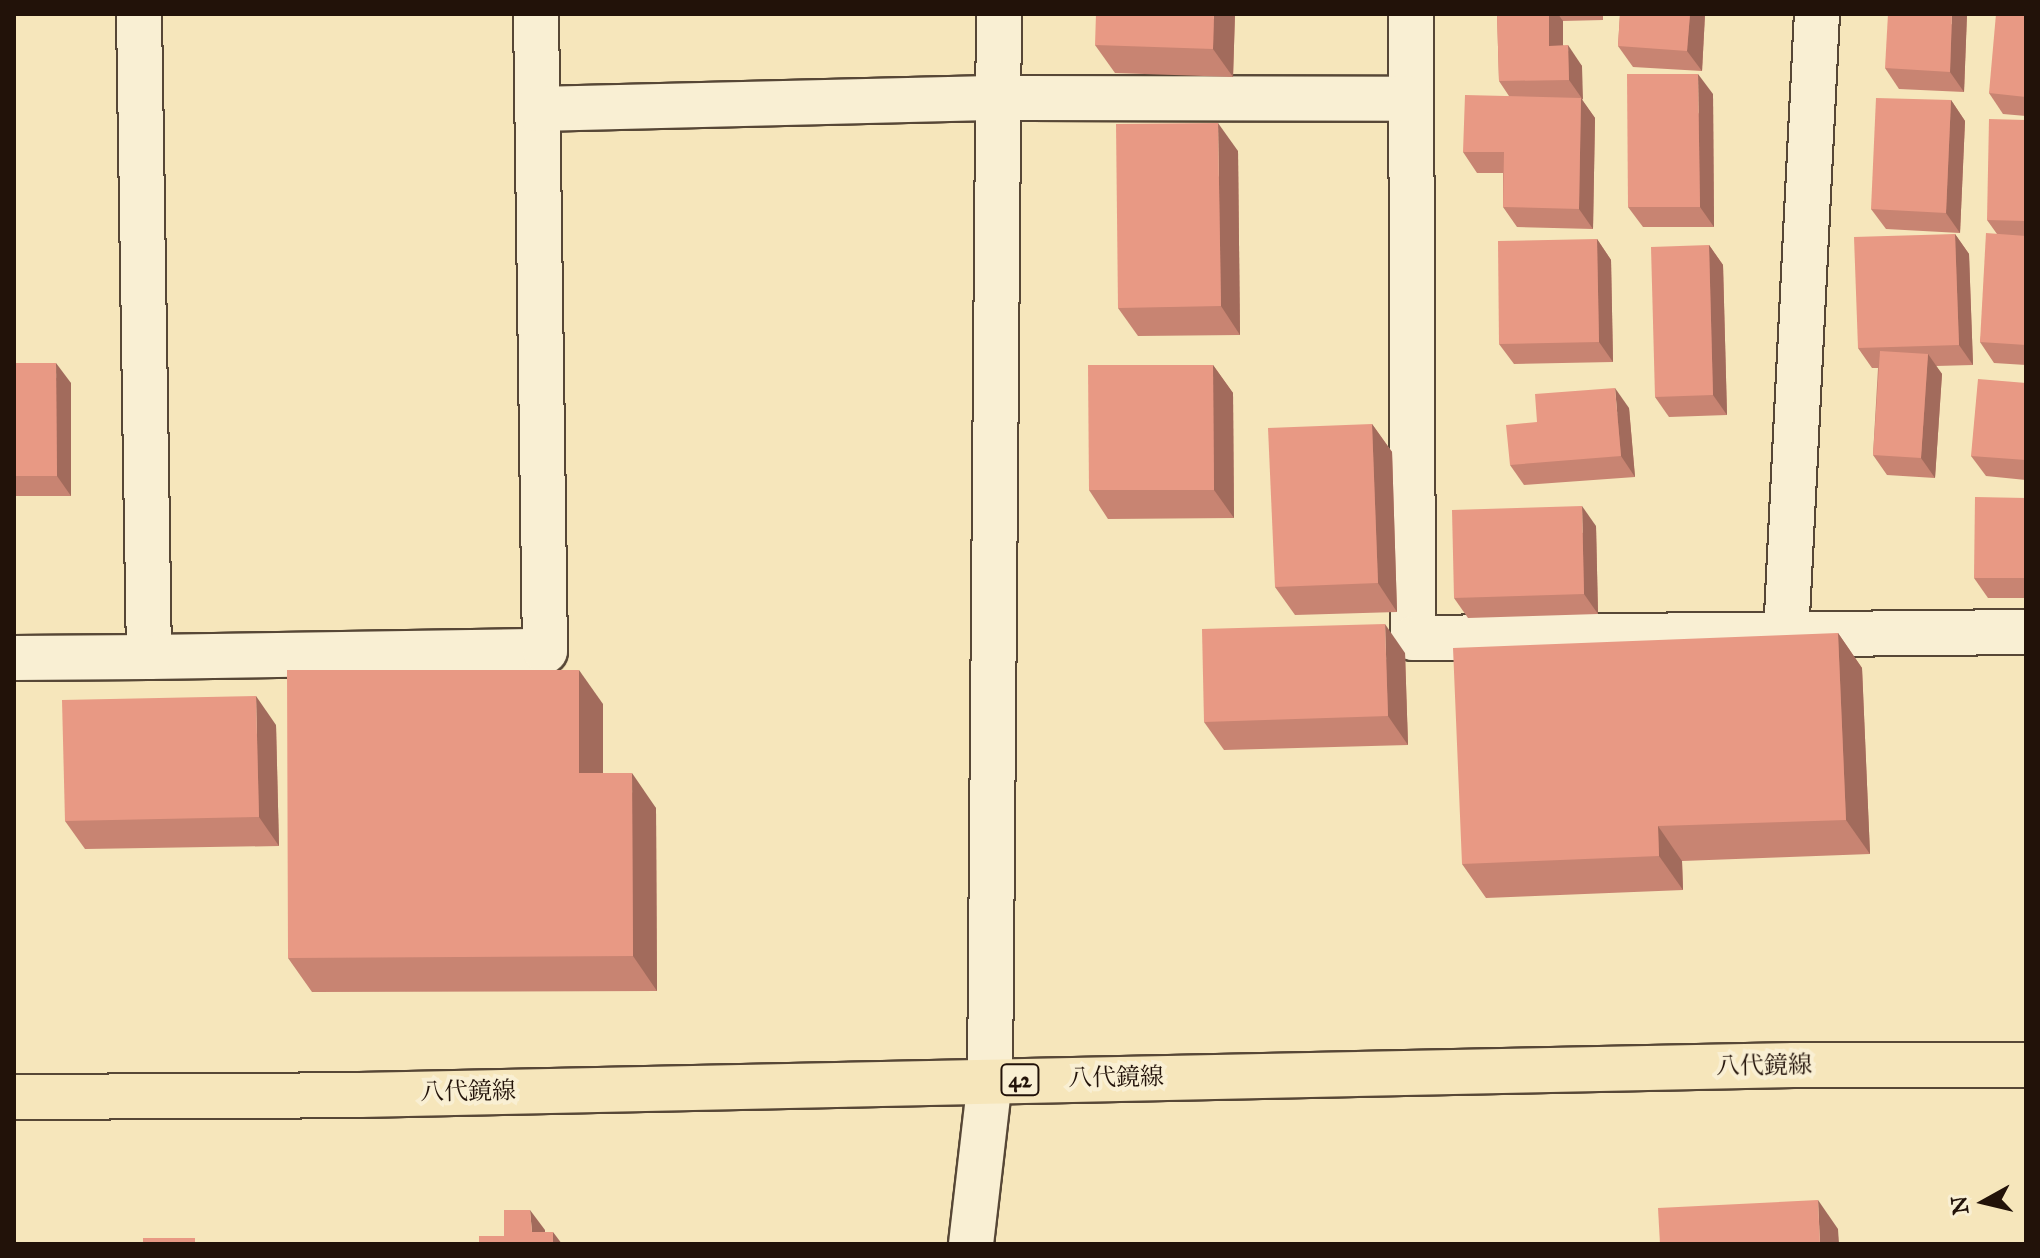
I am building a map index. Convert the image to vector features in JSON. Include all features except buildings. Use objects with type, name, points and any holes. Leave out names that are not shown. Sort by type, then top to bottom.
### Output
[{"type":"main road","name":"八代鏡線","points":[[14,1097],[359,1095],[990,1080],[1779,1066],[2026,1065]]},
{"type":"street","points":[[139,14],[149,657]]},
{"type":"street","points":[[14,658],[545,651],[536,14]]},
{"type":"street","points":[[971,1244],[990,1080],[1001,98],[999,14]]},
{"type":"street","points":[[1411,14],[1413,638],[2026,632]]},
{"type":"street","points":[[1786,636],[1817,14]]},
{"type":"street","points":[[537,109],[1001,98],[1411,99]]}]
